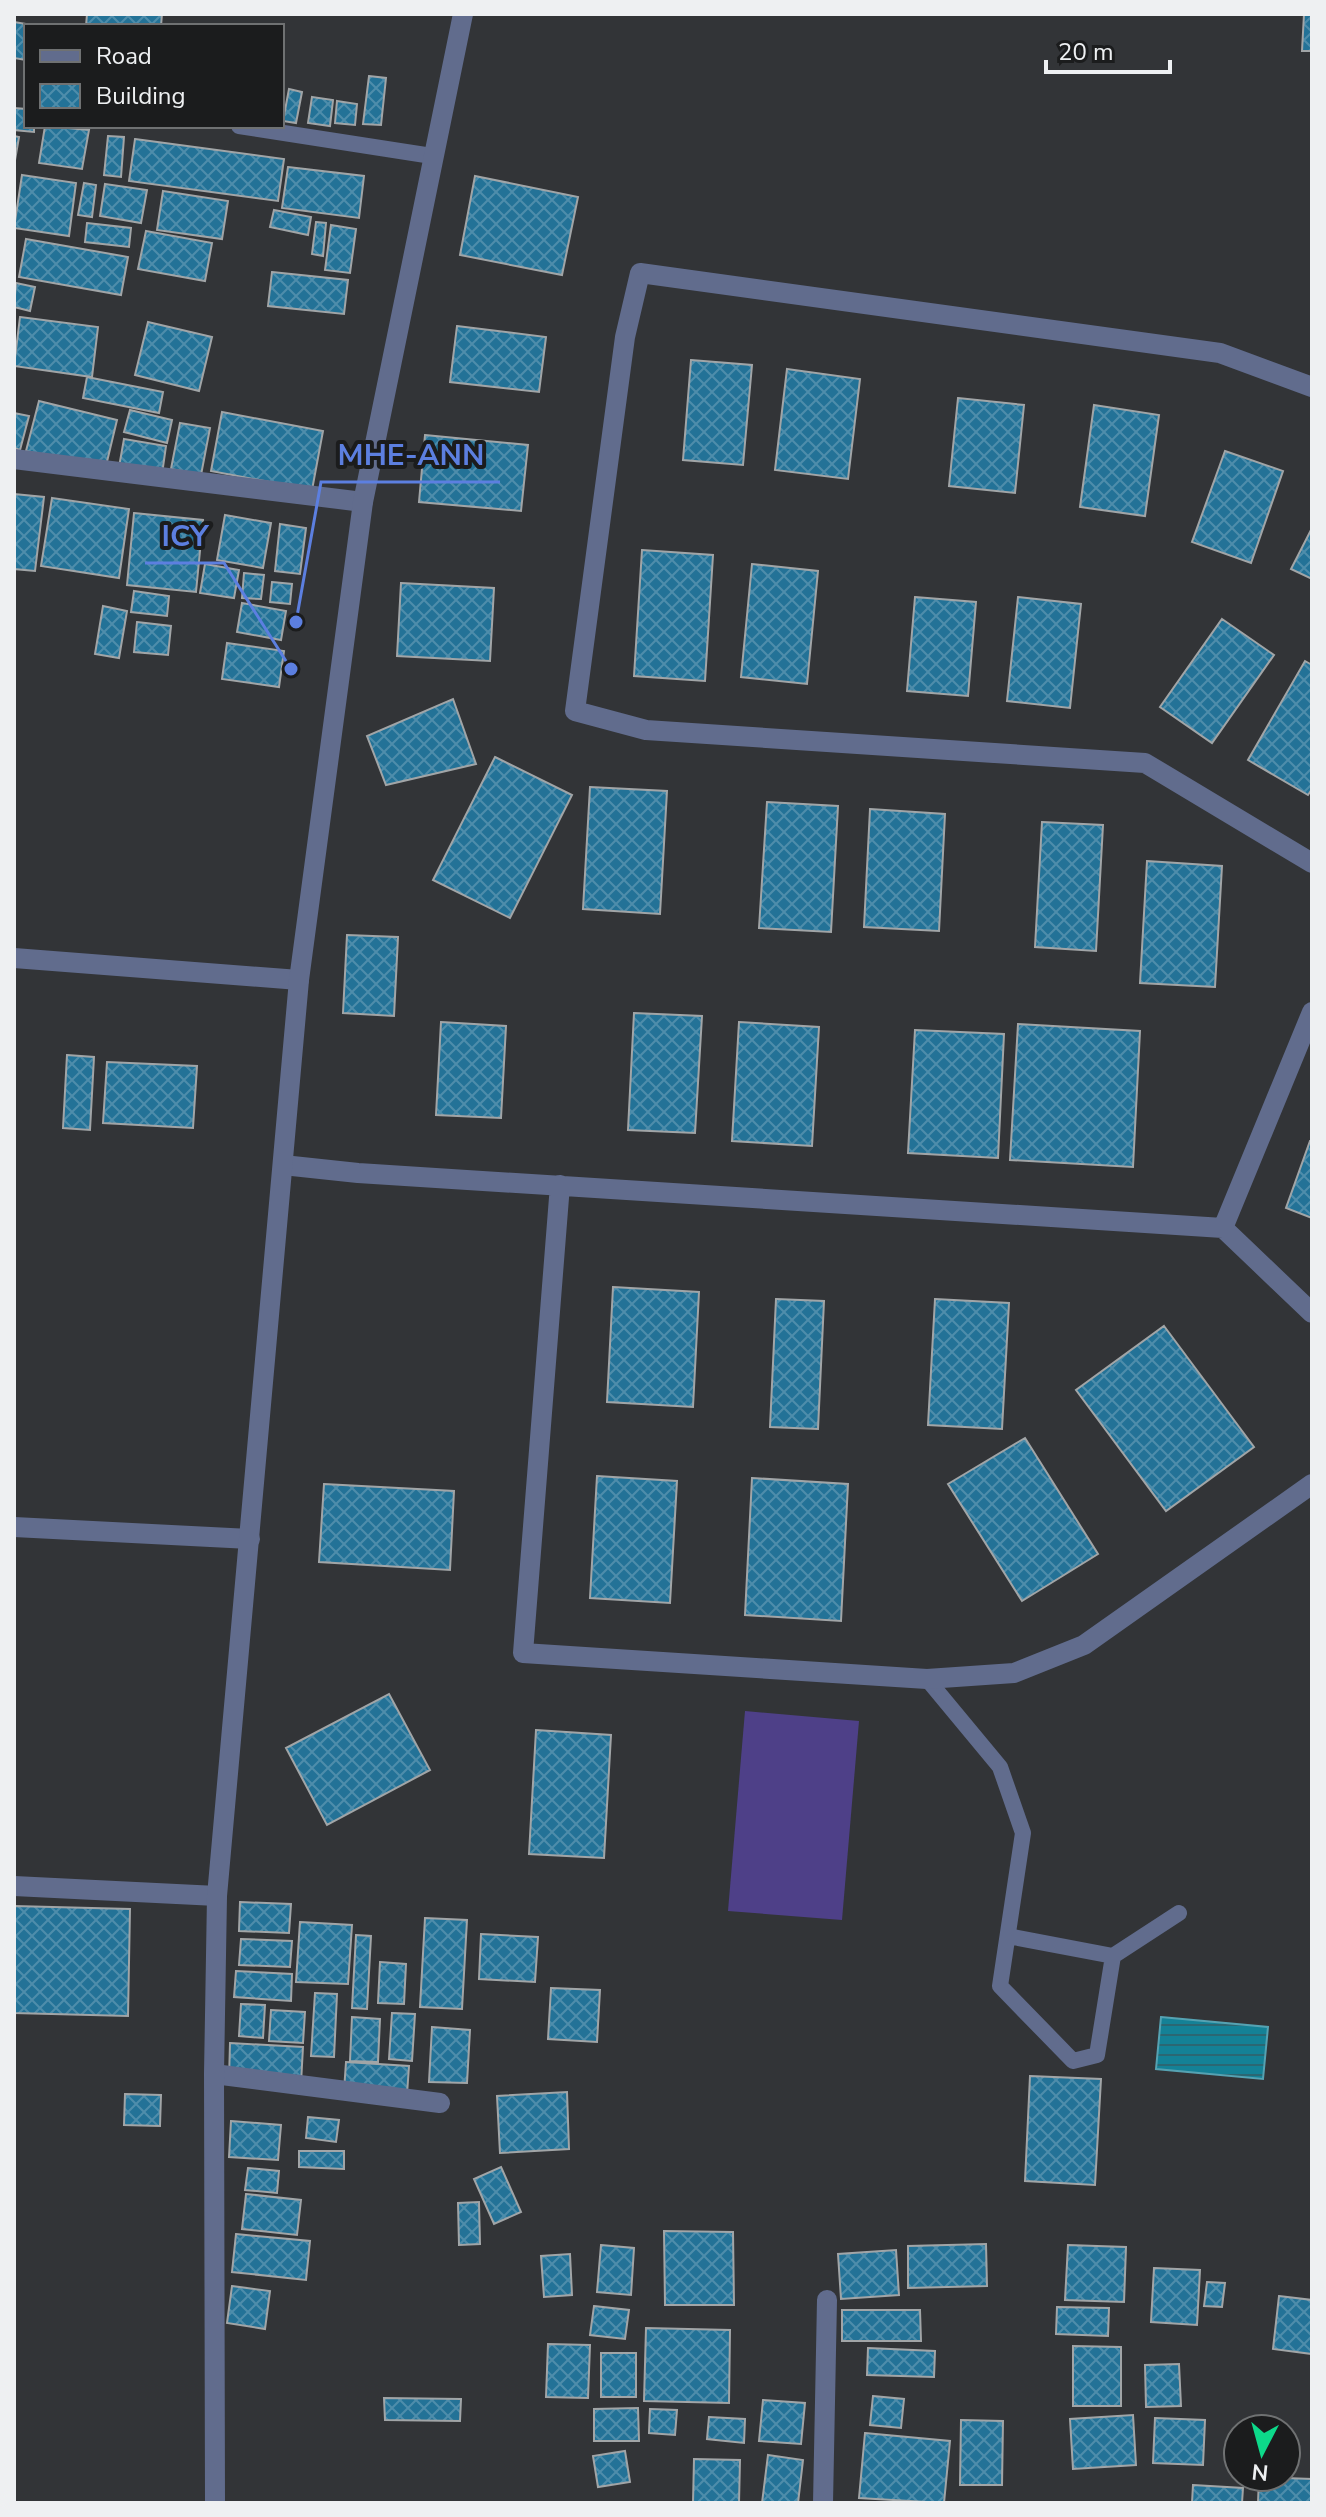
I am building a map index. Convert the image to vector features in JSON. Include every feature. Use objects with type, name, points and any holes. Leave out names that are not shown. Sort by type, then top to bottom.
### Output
[{"type":"street","points":[[215,2503],[214,2074],[217,1896],[299,980],[363,502],[463,14]]},
{"type":"street","points":[[1312,387],[1220,353],[640,273],[625,337],[575,711],[646,730],[1145,763],[1312,863]]},
{"type":"street","points":[[14,459],[363,502]]},
{"type":"street","points":[[14,958],[299,980]]},
{"type":"street","points":[[1223,1228],[1312,1012]]},
{"type":"street","points":[[283,1165],[358,1173],[1223,1228],[1312,1313]]},
{"type":"street","points":[[560,1185],[523,1653],[927,1679],[1014,1673],[1084,1645],[1312,1484]]},
{"type":"street","points":[[14,1527],[250,1539]]},
{"type":"street","points":[[14,1886],[217,1896]]},
{"type":"street","points":[[214,2074],[440,2103]]},
{"type":"street","points":[[823,2503],[827,2300]]},
{"type":"lane","points":[[252,128],[432,156]]},
{"type":"lane","points":[[927,1679],[1000,1767],[1023,1833],[1000,1986],[1073,2061],[1097,2055],[1113,1956]]},
{"type":"lane","points":[[1008,1936],[1113,1956],[1179,1913]]},
{"type":"shaded area","points":[[745,1711],[859,1721],[842,1920],[728,1911]]},
{"type":"water","points":[[1161,2017],[1268,2027],[1263,2079],[1156,2069]]},
{"type":"building","points":[[87,14],[162,14],[161,24],[86,24]]},
{"type":"building","points":[[1304,14],[1312,14],[1312,51],[1302,51]]},
{"type":"building","points":[[14,22],[26,24],[24,60],[14,58]]},
{"type":"building","points":[[369,76],[386,78],[381,125],[363,124]]},
{"type":"building","points":[[289,89],[302,92],[296,123],[284,121]]},
{"type":"building","points":[[312,97],[333,100],[330,126],[308,123]]},
{"type":"building","points":[[337,101],[357,104],[355,125],[335,123]]},
{"type":"building","points":[[14,108],[24,109],[24,128],[34,128],[34,132],[14,130]]},
{"type":"building","points":[[45,128],[89,130],[82,169],[39,163]]},
{"type":"building","points":[[14,136],[19,137],[14,166]]},
{"type":"building","points":[[108,136],[124,137],[121,177],[104,175]]},
{"type":"building","points":[[135,139],[284,159],[278,201],[129,181]]},
{"type":"building","points":[[288,167],[364,176],[359,218],[282,208]]},
{"type":"building","points":[[22,175],[76,183],[69,236],[14,228]]},
{"type":"building","points":[[475,176],[578,197],[562,275],[460,255]]},
{"type":"building","points":[[84,183],[96,185],[92,217],[78,215]]},
{"type":"building","points":[[105,184],[147,190],[141,223],[100,216]]},
{"type":"building","points":[[163,191],[228,201],[222,239],[157,230]]},
{"type":"building","points":[[274,210],[311,217],[308,235],[270,227]]},
{"type":"building","points":[[316,222],[326,223],[323,256],[312,254]]},
{"type":"building","points":[[87,223],[131,228],[129,247],[85,242]]},
{"type":"building","points":[[331,225],[356,229],[350,273],[325,270]]},
{"type":"building","points":[[146,231],[212,243],[205,281],[138,269]]},
{"type":"building","points":[[26,239],[128,257],[121,295],[19,277]]},
{"type":"building","points":[[272,272],[348,280],[344,314],[268,306]]},
{"type":"building","points":[[16,283],[35,287],[30,311],[14,307]]},
{"type":"building","points":[[20,317],[98,327],[92,377],[14,366]]},
{"type":"building","points":[[148,322],[212,337],[199,391],[135,375]]},
{"type":"building","points":[[457,326],[546,337],[539,392],[450,382]]},
{"type":"building","points":[[691,360],[752,365],[743,465],[683,460]]},
{"type":"building","points":[[787,369],[860,379],[848,479],[775,470]]},
{"type":"building","points":[[87,377],[163,392],[159,413],[83,398]]},
{"type":"building","points":[[958,398],[1024,405],[1015,493],[949,486]]},
{"type":"building","points":[[39,401],[117,420],[105,470],[26,451]]},
{"type":"building","points":[[1094,405],[1159,415],[1145,516],[1080,507]]},
{"type":"building","points":[[130,410],[172,420],[167,443],[124,432]]},
{"type":"building","points":[[222,412],[323,431],[312,490],[211,471]]},
{"type":"building","points":[[14,413],[29,416],[20,450],[14,448]]},
{"type":"building","points":[[180,423],[210,428],[201,475],[171,469]]},
{"type":"building","points":[[425,435],[528,445],[521,511],[419,502]]},
{"type":"building","points":[[124,439],[166,446],[162,474],[119,467]]},
{"type":"building","points":[[1225,451],[1283,471],[1251,563],[1192,542]]},
{"type":"building","points":[[14,494],[44,497],[35,571],[14,569]]},
{"type":"building","points":[[52,498],[129,509],[119,578],[41,566]]},
{"type":"building","points":[[134,513],[203,520],[196,592],[127,585]]},
{"type":"building","points":[[225,515],[271,523],[263,568],[217,560]]},
{"type":"building","points":[[280,524],[306,528],[300,574],[275,571]]},
{"type":"building","points":[[1312,528],[1312,579],[1291,569]]},
{"type":"building","points":[[642,550],[713,555],[705,681],[634,676]]},
{"type":"building","points":[[205,564],[239,570],[234,598],[200,593]]},
{"type":"building","points":[[752,564],[818,571],[807,684],[741,677]]},
{"type":"building","points":[[244,573],[264,575],[261,599],[242,598]]},
{"type":"building","points":[[272,582],[292,584],[290,604],[270,602]]},
{"type":"building","points":[[401,583],[494,588],[490,661],[397,656]]},
{"type":"building","points":[[134,591],[169,596],[167,616],[131,612]]},
{"type":"building","points":[[915,597],[976,602],[968,696],[907,691]]},
{"type":"building","points":[[1018,597],[1081,604],[1070,708],[1007,701]]},
{"type":"building","points":[[242,603],[286,611],[281,640],[237,632]]},
{"type":"building","points":[[103,606],[127,611],[119,658],[95,654]]},
{"type":"building","points":[[1222,619],[1274,655],[1212,743],[1160,707]]},
{"type":"building","points":[[137,622],[171,626],[168,655],[134,652]]},
{"type":"building","points":[[227,643],[284,651],[279,687],[222,679]]},
{"type":"building","points":[[1305,661],[1312,665],[1312,789],[1308,795],[1248,760]]},
{"type":"building","points":[[453,699],[476,764],[386,785],[367,736]]},
{"type":"building","points":[[495,757],[572,795],[510,918],[433,880]]},
{"type":"building","points":[[590,787],[667,791],[660,914],[583,909]]},
{"type":"building","points":[[767,802],[838,806],[831,932],[759,928]]},
{"type":"building","points":[[870,809],[945,814],[939,931],[864,927]]},
{"type":"building","points":[[1042,822],[1103,825],[1096,951],[1035,947]]},
{"type":"building","points":[[1147,861],[1222,866],[1215,987],[1140,983]]},
{"type":"building","points":[[347,935],[398,937],[394,1016],[343,1013]]},
{"type":"building","points":[[634,1013],[702,1016],[695,1133],[628,1130]]},
{"type":"building","points":[[441,1022],[506,1026],[501,1118],[436,1115]]},
{"type":"building","points":[[739,1022],[819,1027],[812,1146],[732,1141]]},
{"type":"building","points":[[1018,1024],[1140,1031],[1133,1167],[1010,1160]]},
{"type":"building","points":[[915,1030],[1004,1034],[998,1158],[908,1153]]},
{"type":"building","points":[[67,1055],[94,1057],[90,1130],[63,1128]]},
{"type":"building","points":[[107,1062],[197,1066],[193,1128],[103,1123]]},
{"type":"building","points":[[1312,1141],[1312,1218],[1286,1208]]},
{"type":"building","points":[[613,1287],[699,1292],[693,1407],[607,1402]]},
{"type":"building","points":[[776,1299],[824,1301],[818,1429],[770,1427]]},
{"type":"building","points":[[935,1299],[1009,1303],[1002,1429],[928,1425]]},
{"type":"building","points":[[1164,1326],[1254,1447],[1166,1511],[1076,1390]]},
{"type":"building","points":[[1025,1438],[1098,1554],[1022,1601],[948,1484]]},
{"type":"building","points":[[597,1476],[677,1481],[670,1603],[590,1598]]},
{"type":"building","points":[[752,1478],[848,1484],[841,1621],[745,1615]]},
{"type":"building","points":[[324,1484],[454,1491],[450,1570],[319,1562]]},
{"type":"building","points":[[389,1694],[430,1770],[327,1825],[286,1748]]},
{"type":"building","points":[[536,1730],[611,1735],[604,1858],[529,1854]]},
{"type":"building","points":[[240,1902],[291,1904],[289,1933],[239,1931]]},
{"type":"building","points":[[14,1906],[130,1909],[128,2016],[14,2013]]},
{"type":"building","points":[[425,1918],[467,1920],[462,2009],[420,2007]]},
{"type":"building","points":[[300,1922],[352,1925],[348,1984],[296,1982]]},
{"type":"building","points":[[481,1934],[538,1937],[535,1982],[479,1979]]},
{"type":"building","points":[[356,1935],[371,1936],[367,2009],[352,2008]]},
{"type":"building","points":[[241,1939],[292,1941],[290,1967],[239,1965]]},
{"type":"building","points":[[380,1962],[406,1964],[404,2004],[378,2003]]},
{"type":"building","points":[[236,1971],[292,1974],[291,2001],[234,1997]]},
{"type":"building","points":[[551,1988],[600,1990],[597,2042],[548,2039]]},
{"type":"building","points":[[315,1993],[337,1994],[334,2057],[311,2056]]},
{"type":"building","points":[[241,2004],[265,2005],[263,2038],[239,2036]]},
{"type":"building","points":[[271,2010],[305,2012],[303,2043],[269,2041]]},
{"type":"building","points":[[392,2013],[415,2014],[412,2061],[389,2059]]},
{"type":"building","points":[[352,2017],[380,2019],[378,2062],[350,2061]]},
{"type":"building","points":[[432,2027],[470,2030],[467,2083],[429,2082]]},
{"type":"building","points":[[230,2043],[303,2047],[301,2083],[229,2080]]},
{"type":"building","points":[[346,2062],[409,2066],[407,2094],[344,2091]]},
{"type":"building","points":[[1030,2076],[1101,2079],[1095,2185],[1025,2181]]},
{"type":"building","points":[[567,2092],[569,2149],[500,2153],[497,2096]]},
{"type":"building","points":[[125,2094],[161,2095],[160,2126],[124,2125]]},
{"type":"building","points":[[308,2117],[339,2120],[336,2142],[306,2138]]},
{"type":"building","points":[[231,2121],[281,2125],[278,2160],[229,2157]]},
{"type":"building","points":[[299,2151],[344,2151],[344,2169],[299,2167]]},
{"type":"building","points":[[501,2167],[521,2212],[494,2224],[474,2179]]},
{"type":"building","points":[[248,2168],[279,2171],[277,2193],[245,2190]]},
{"type":"building","points":[[246,2194],[301,2200],[297,2235],[242,2229]]},
{"type":"building","points":[[479,2202],[480,2244],[459,2245],[458,2203]]},
{"type":"building","points":[[664,2231],[733,2232],[734,2305],[665,2305]]},
{"type":"building","points":[[236,2234],[310,2241],[306,2280],[232,2272]]},
{"type":"building","points":[[986,2244],[987,2286],[908,2288],[908,2246]]},
{"type":"building","points":[[601,2245],[634,2248],[631,2295],[597,2292]]},
{"type":"building","points":[[1068,2245],[1126,2247],[1124,2302],[1065,2300]]},
{"type":"building","points":[[896,2250],[899,2295],[841,2299],[838,2254]]},
{"type":"building","points":[[570,2254],[572,2295],[544,2297],[541,2256]]},
{"type":"building","points":[[1154,2268],[1200,2270],[1197,2325],[1151,2322]]},
{"type":"building","points":[[1207,2282],[1225,2283],[1222,2307],[1204,2306]]},
{"type":"building","points":[[232,2286],[270,2291],[265,2329],[227,2323]]},
{"type":"building","points":[[1279,2296],[1312,2300],[1312,2354],[1273,2349]]},
{"type":"building","points":[[594,2306],[629,2310],[625,2339],[590,2335]]},
{"type":"building","points":[[1057,2307],[1109,2308],[1108,2336],[1056,2334]]},
{"type":"building","points":[[842,2310],[920,2310],[921,2341],[842,2341]]},
{"type":"building","points":[[646,2328],[730,2330],[729,2403],[644,2401]]},
{"type":"building","points":[[548,2344],[590,2345],[588,2398],[546,2397]]},
{"type":"building","points":[[1073,2346],[1121,2347],[1121,2406],[1073,2406]]},
{"type":"building","points":[[868,2348],[935,2351],[934,2377],[867,2375]]},
{"type":"building","points":[[601,2353],[636,2353],[636,2397],[601,2397]]},
{"type":"building","points":[[1179,2364],[1181,2406],[1146,2407],[1145,2365]]},
{"type":"building","points":[[873,2396],[904,2399],[901,2428],[870,2425]]},
{"type":"building","points":[[384,2398],[461,2399],[460,2421],[385,2420]]},
{"type":"building","points":[[763,2400],[805,2403],[801,2444],[759,2441]]},
{"type":"building","points":[[638,2408],[639,2441],[594,2441],[594,2409]]},
{"type":"building","points":[[650,2409],[677,2410],[675,2435],[649,2433]]},
{"type":"building","points":[[1133,2415],[1136,2465],[1073,2469],[1070,2419]]},
{"type":"building","points":[[709,2417],[745,2419],[744,2443],[707,2439]]},
{"type":"building","points":[[1155,2418],[1205,2420],[1203,2465],[1153,2463]]},
{"type":"building","points":[[961,2420],[1003,2421],[1002,2485],[960,2485]]},
{"type":"building","points":[[865,2433],[950,2441],[944,2503],[859,2498]]},
{"type":"building","points":[[625,2451],[630,2482],[598,2487],[593,2456]]},
{"type":"building","points":[[768,2455],[803,2460],[798,2503],[762,2503]]},
{"type":"building","points":[[694,2459],[740,2460],[739,2503],[693,2503]]},
{"type":"building","points":[[1302,2479],[1312,2479],[1312,2503],[1258,2503],[1258,2493],[1302,2493]]},
{"type":"building","points":[[1193,2485],[1222,2487],[1222,2493],[1243,2493],[1242,2503],[1192,2503]]},
{"type":"place","name":"MHE-ANN","points":[[296,622]]},
{"type":"place","name":"ICY","points":[[291,669]]}]
